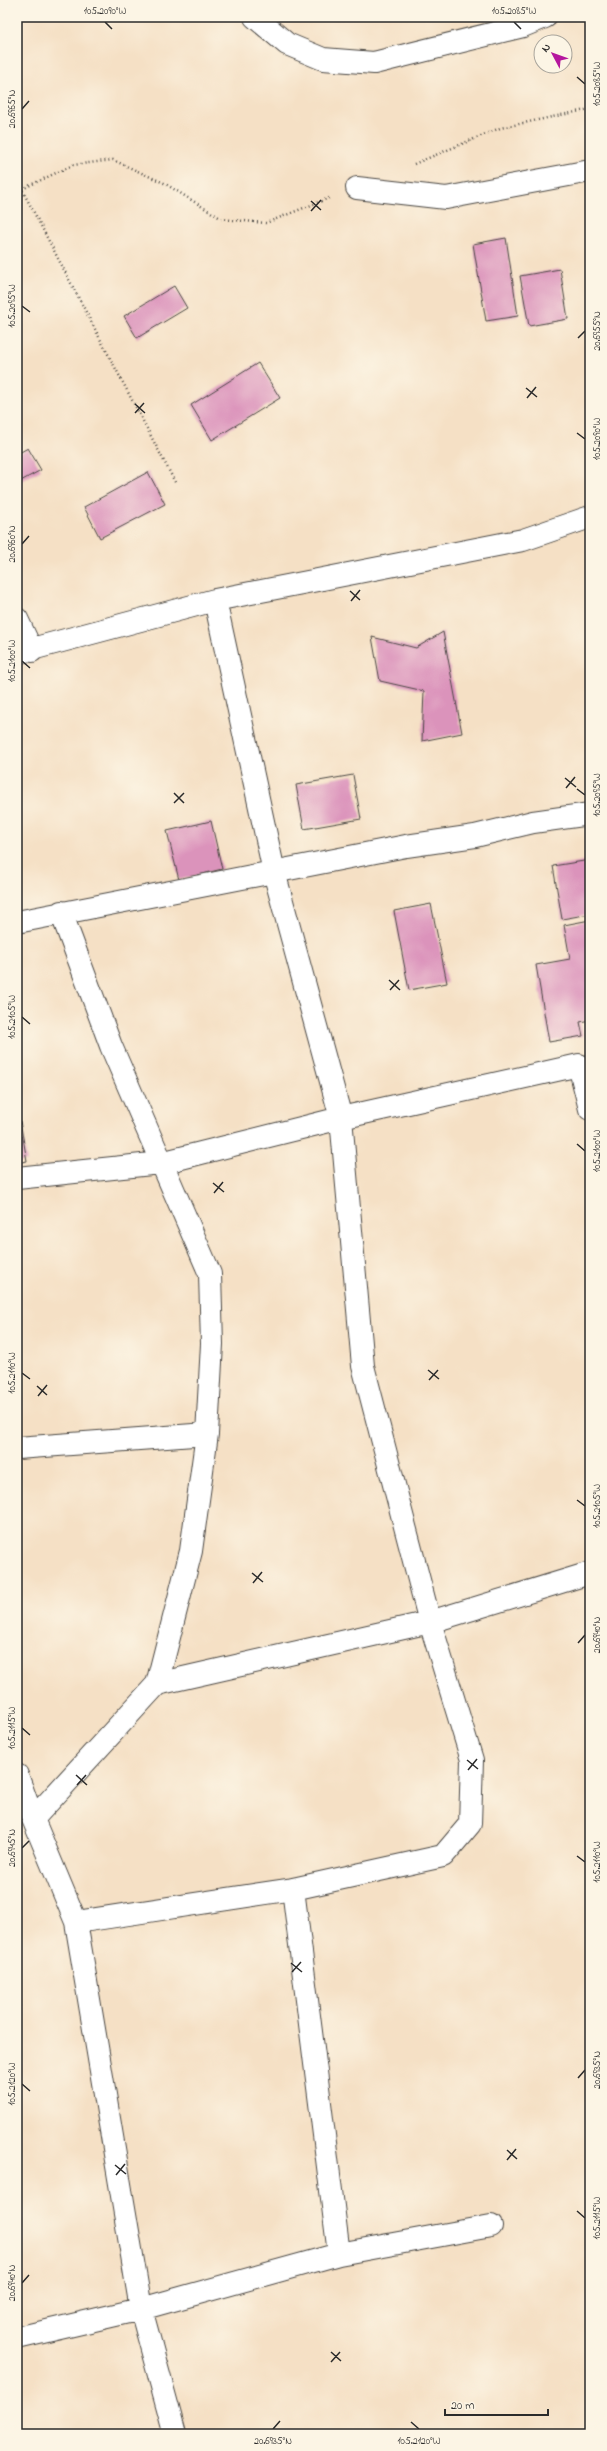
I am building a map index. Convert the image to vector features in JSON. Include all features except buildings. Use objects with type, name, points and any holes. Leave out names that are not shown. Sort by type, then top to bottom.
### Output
[{"type":"street","points":[[254,17],[287,44],[323,59],[374,63],[523,26],[545,17]]},
{"type":"street","points":[[357,188],[446,198],[590,171]]},
{"type":"street","points":[[17,619],[24,652],[215,600],[523,540],[590,517]]},
{"type":"street","points":[[76,1922],[294,1889],[443,1856],[470,1824],[472,1760],[430,1622],[364,1366],[340,1118],[274,872],[215,600]]},
{"type":"street","points":[[17,922],[61,912],[274,872],[475,836],[533,822],[590,814]]},
{"type":"street","points":[[33,1819],[156,1684],[191,1551],[207,1434],[212,1344],[210,1274],[111,1046],[61,912]]},
{"type":"street","points":[[17,1178],[161,1163],[340,1118],[585,1064],[590,1109]]},
{"type":"street","points":[[17,1448],[207,1434]]},
{"type":"street","points":[[156,1684],[430,1622],[590,1572]]},
{"type":"street","points":[[17,1776],[33,1819],[76,1922],[141,2309],[175,2434]]},
{"type":"street","points":[[294,1889],[339,2254]]},
{"type":"street","points":[[17,2338],[141,2309],[339,2254],[491,2226]]},
{"type":"path","points":[[407,167],[500,128],[590,109]]},
{"type":"path","points":[[22,189],[73,165],[113,160],[164,183],[222,220],[266,223],[357,188]]},
{"type":"path","points":[[17,180],[176,484]]}]
